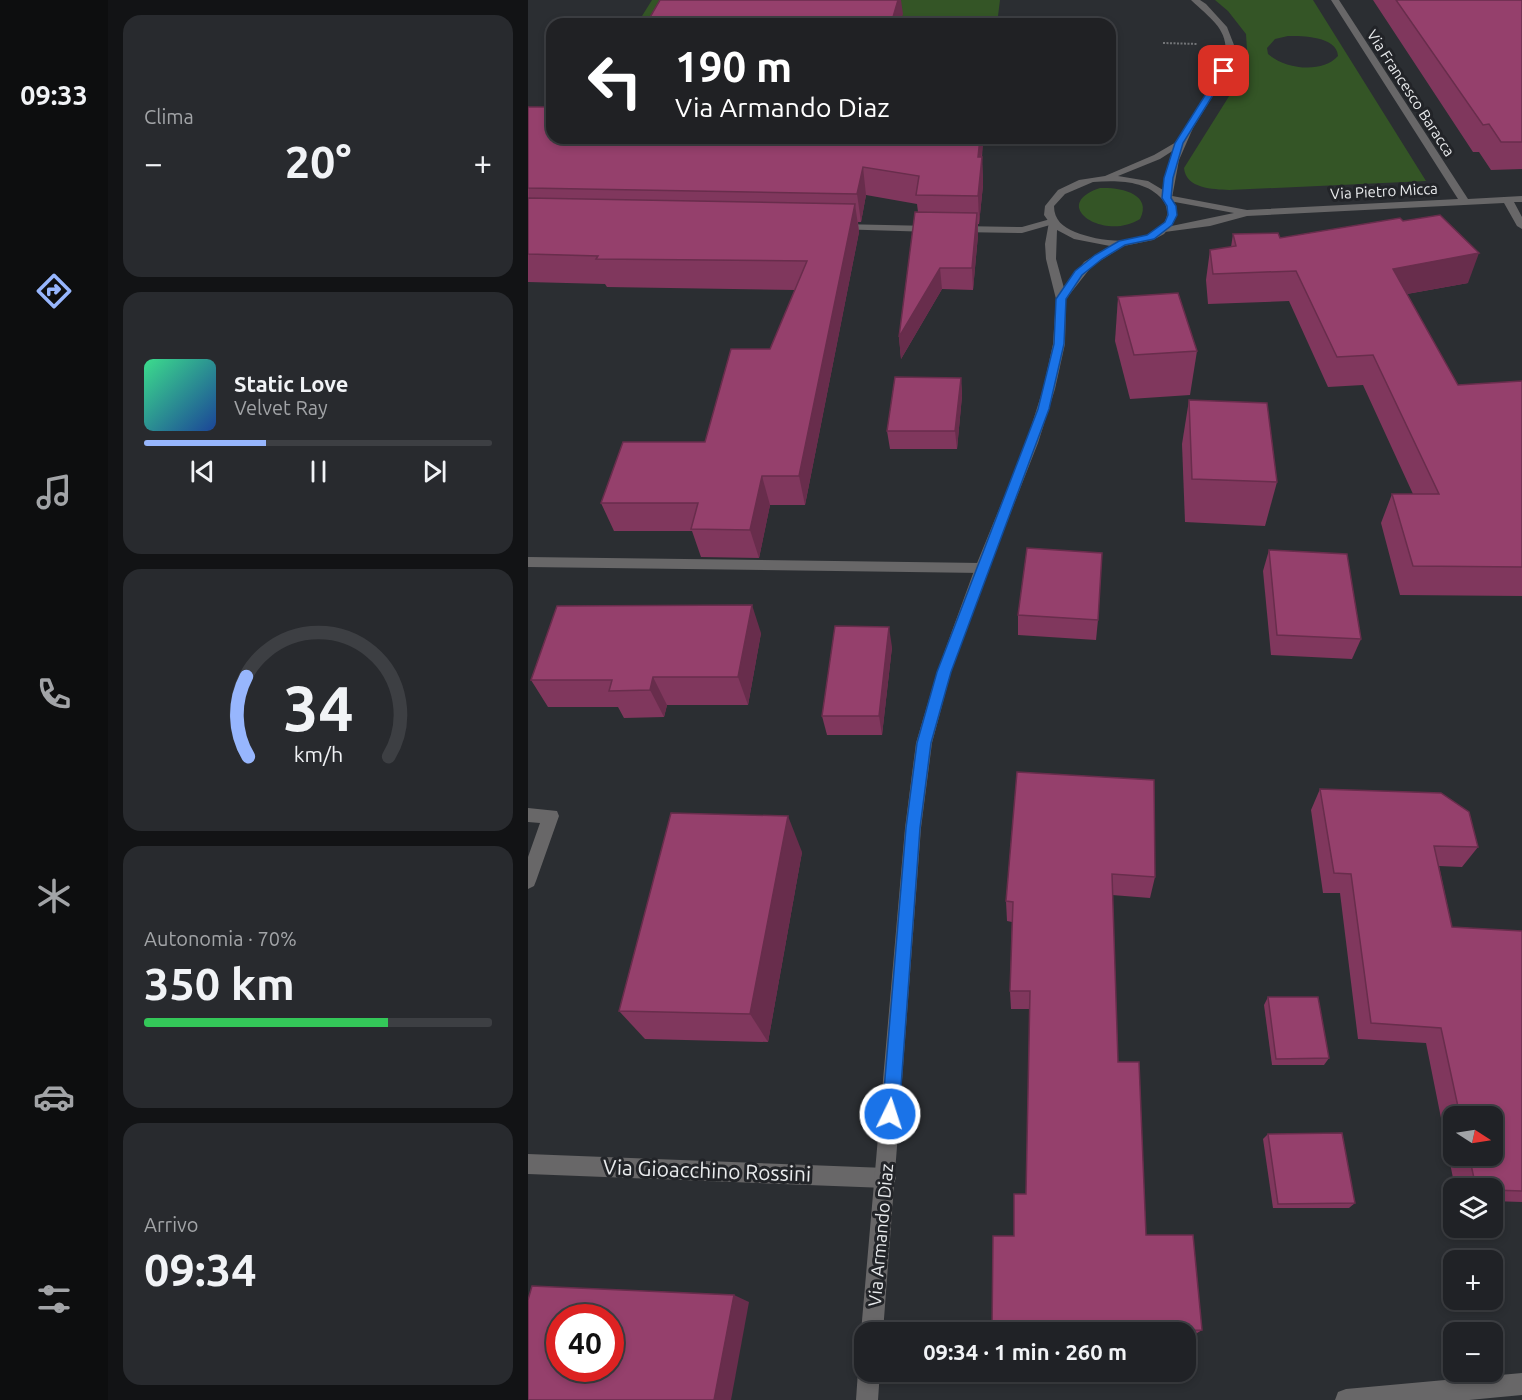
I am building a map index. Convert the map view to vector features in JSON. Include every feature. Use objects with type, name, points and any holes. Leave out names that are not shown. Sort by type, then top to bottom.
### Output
[{"type":"street","name":"Via Armando Diaz","points":[[1167,198],[1168,178],[1179,143],[1224,71],[1231,52],[1229,37],[1221,23],[1195,0]]},
{"type":"street","name":"Via Francesco Baracca","points":[[1335,0],[1465,202]]},
{"type":"street","name":"Via Armando Diaz","points":[[873,1322],[918,781],[924,743],[937,694],[982,568],[1047,399],[1059,344],[1061,299],[1051,260],[1050,244],[1054,221],[1049,212],[1050,203],[1055,195],[1073,184],[1104,178],[1157,157],[1179,143]]},
{"type":"street","name":"Via Armando Diaz","points":[[1104,178],[1119,178],[1148,185],[1167,198],[1172,206],[1172,215],[1169,224],[1161,231]]},
{"type":"street","name":"Via Pietro Micca","points":[[1167,198],[1247,213]]},
{"type":"street","points":[[1507,199],[1522,226]]},
{"type":"street","name":"Via Pietro Micca","points":[[1161,231],[1210,223],[1247,213],[1522,199]]},
{"type":"street","points":[[952,229],[1022,230],[1054,221],[1065,231],[1101,243],[1122,243],[1150,237],[1161,231]]},
{"type":"street","points":[[823,227],[940,229]]},
{"type":"street","points":[[1061,299],[1088,264],[1122,243]]},
{"type":"street","points":[[528,562],[982,568]]},
{"type":"street","points":[[528,815],[551,816],[528,881]]},
{"type":"street","name":"Via Gioacchino Rossini","points":[[528,1164],[886,1178]]},
{"type":"street","points":[[867,1400],[868,1382]]},
{"type":"street","points":[[1346,1400],[1522,1384]]},
{"type":"path","points":[[1162,43],[1198,44]]},
{"type":"green space","points":[[652,0],[1000,0],[998,18],[641,18]]},
{"type":"green space","points":[[1215,0],[1313,0],[1426,181],[1229,190],[1201,186],[1190,180],[1184,168],[1248,66],[1246,34],[1228,11]],"holes":[[[1288,36],[1318,38],[1332,44],[1338,56],[1323,65],[1303,67],[1284,63],[1268,54],[1267,48],[1275,39]]]},
{"type":"green space","points":[[1100,188],[1132,193],[1142,203],[1143,210],[1140,219],[1126,225],[1111,226],[1098,224],[1087,218],[1080,211],[1079,203],[1085,195]]},
{"type":"building","points":[[660,0],[898,0],[893,18],[650,18]]},
{"type":"building","points":[[1396,0],[1522,0],[1522,142],[1501,142],[1489,124],[1483,125]]},
{"type":"building","points":[[528,107],[546,107],[546,144],[979,144],[978,157],[982,157],[978,196],[916,195],[919,176],[863,167],[857,194],[528,188]]},
{"type":"building","points":[[528,198],[855,204],[799,476],[762,476],[750,530],[691,529],[698,503],[601,503],[623,442],[705,442],[731,349],[770,349],[807,261],[596,259],[598,256],[528,254]]},
{"type":"building","points":[[915,212],[977,213],[972,268],[940,268],[899,337]]},
{"type":"building","points":[[1440,215],[1479,253],[1393,269],[1458,385],[1522,381],[1522,567],[1413,566],[1392,494],[1439,494],[1373,355],[1337,357],[1296,271],[1213,274],[1210,250],[1236,246],[1233,234],[1278,233],[1280,238],[1400,218],[1403,221]]},
{"type":"building","points":[[1178,293],[1197,351],[1134,355],[1118,297]]},
{"type":"building","points":[[895,377],[961,378],[955,431],[887,431]]},
{"type":"building","points":[[1189,400],[1267,403],[1277,482],[1192,479]]},
{"type":"building","points":[[1027,548],[1102,553],[1098,620],[1018,615]]},
{"type":"building","points":[[1269,550],[1347,554],[1361,639],[1277,635]]},
{"type":"building","points":[[752,605],[738,677],[653,677],[650,690],[609,691],[612,680],[531,680],[557,606]]},
{"type":"building","points":[[835,626],[889,627],[879,716],[822,716]]},
{"type":"building","points":[[1017,772],[1154,780],[1155,877],[1112,874],[1118,1062],[1139,1062],[1146,1235],[1193,1235],[1202,1330],[1196,1330],[1196,1322],[992,1322],[993,1236],[1014,1236],[1014,1194],[1026,1194],[1030,991],[1010,991],[1013,902],[1006,901]]},
{"type":"building","points":[[1320,789],[1441,793],[1469,812],[1478,847],[1434,846],[1452,927],[1522,931],[1522,1191],[1503,1190],[1503,1178],[1474,1178],[1471,1166],[1503,1166],[1503,1106],[1458,1106],[1441,1028],[1371,1023],[1351,874],[1334,873]]},
{"type":"building","points":[[671,813],[788,816],[750,1014],[619,1011]]},
{"type":"building","points":[[1268,997],[1318,997],[1329,1058],[1276,1059]]},
{"type":"building","points":[[1342,1133],[1355,1203],[1278,1204],[1268,1134]]},
{"type":"building","points":[[532,1286],[734,1295],[714,1400],[528,1400],[528,1300]]},
{"type":"route","points":[[890,1114],[913,828],[924,743],[944,672],[1044,409],[1059,344],[1061,299],[1078,273],[1088,264],[1122,243],[1150,237],[1169,224],[1172,206],[1167,198],[1168,178],[1179,143],[1224,71]]}]
